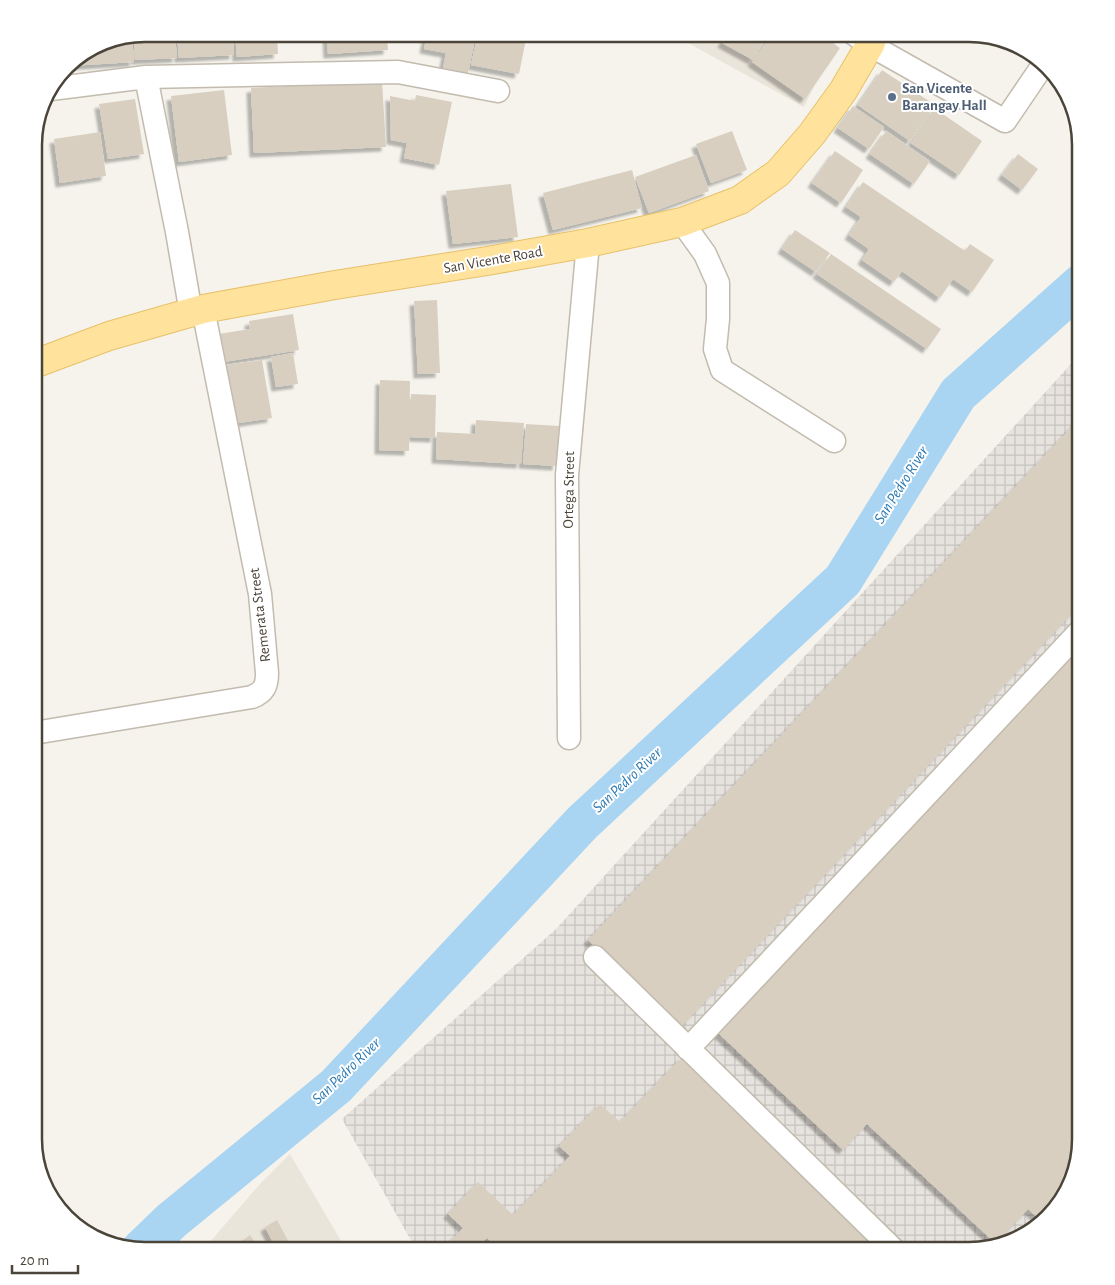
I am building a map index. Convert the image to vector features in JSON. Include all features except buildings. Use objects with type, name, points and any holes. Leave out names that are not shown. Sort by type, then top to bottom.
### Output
[{"type":"main road","name":"San Vicente Road","points":[[43,361],[109,336],[197,311],[335,284],[487,262],[588,242],[682,222],[740,200],[778,173],[812,134],[842,91],[864,43]]},
{"type":"street","points":[[874,43],[1005,121],[1039,70]]},
{"type":"street","points":[[60,88],[146,78],[398,72],[498,91]]},
{"type":"street","points":[[146,78],[197,311]]},
{"type":"street","points":[[682,222],[705,254],[718,283],[718,319],[715,349],[722,370],[834,442]]},
{"type":"street","name":"Ortega Street","points":[[569,738],[567,475],[588,242]]},
{"type":"street","name":"Remerata Street","points":[[42,733],[252,697],[265,689],[267,673],[260,594],[197,311]]},
{"type":"street","points":[[688,1049],[1072,640]]},
{"type":"street","points":[[594,957],[886,1242]]},
{"type":"shaded area","points":[[688,43],[835,43],[804,107]]},
{"type":"shaded area","points":[[1072,363],[1072,1153],[1065,1179],[1047,1207],[1032,1221],[1009,1235],[990,1241],[976,1242],[412,1242],[342,1119],[556,929]]},
{"type":"shaded area","points":[[290,1154],[342,1242],[210,1242],[260,1184]]},
{"type":"waterway","name":"San Pedro River","points":[[149,1242],[171,1221],[336,1086],[582,823],[843,580],[958,394],[1072,292]]},
{"type":"place","name":"San Vicente Barangay Hall","points":[[892,97]]}]
